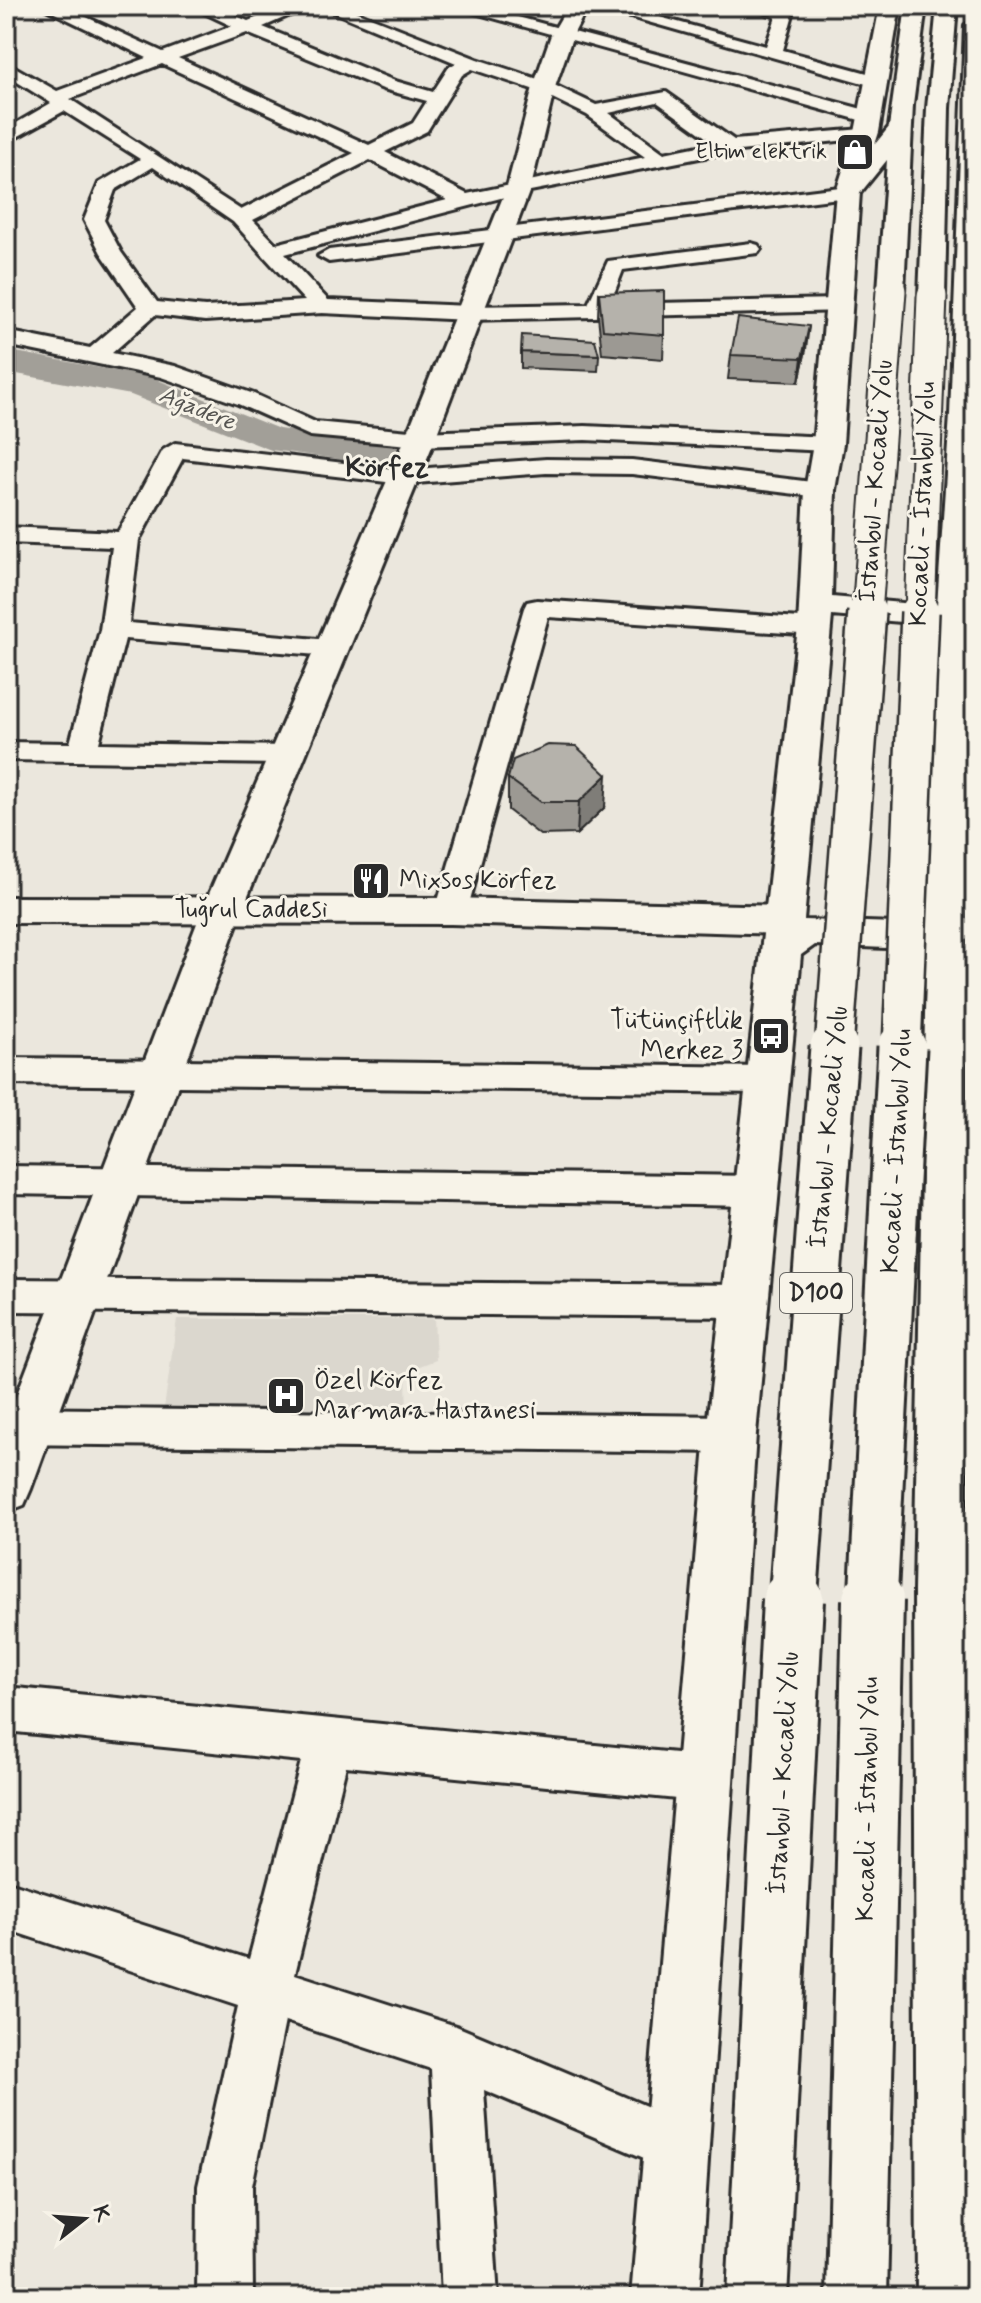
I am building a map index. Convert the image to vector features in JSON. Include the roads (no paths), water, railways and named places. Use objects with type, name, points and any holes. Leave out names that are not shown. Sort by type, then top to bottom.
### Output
[{"type":"main road","points":[[665,2297],[731,1434],[815,616],[824,467],[848,192],[868,125],[890,6]]},
{"type":"main road","points":[[905,6],[907,73]]},
{"type":"main road","name":"İstanbul - Kocaeli Yolu","points":[[757,2297],[795,1564],[951,275],[901,127],[916,6]]},
{"type":"main road","name":"Kocaeli - İstanbul Yolu","points":[[857,2297],[873,1590],[909,921],[962,123],[947,6]]},
{"type":"main road","points":[[962,123],[953,79],[964,6]]},
{"type":"main road","points":[[6,1489],[18,1427],[78,1295],[222,910],[420,439],[519,187],[544,87],[570,21]]},
{"type":"main road","points":[[951,2297],[961,2044],[956,938],[964,755],[964,618],[970,416],[951,275],[962,123],[975,29]]},
{"type":"main road","points":[[848,192],[901,127]]},
{"type":"main road","points":[[815,616],[964,618]]},
{"type":"main road","name":"Tuğrul Caddesi","points":[[6,910],[451,911],[782,935]]},
{"type":"main road","points":[[782,935],[815,931],[956,938]]},
{"type":"street","points":[[48,6],[373,154],[463,200]]},
{"type":"street","points":[[198,6],[389,85],[439,99]]},
{"type":"street","points":[[6,137],[60,100],[303,6]]},
{"type":"street","points":[[327,6],[471,63],[544,87],[594,111],[660,159]]},
{"type":"street","points":[[458,6],[570,21],[868,125]]},
{"type":"street","points":[[600,6],[876,81]]},
{"type":"street","points":[[753,6],[785,14],[773,53]]},
{"type":"street","points":[[240,218],[373,154],[420,127],[455,71],[471,63]]},
{"type":"street","points":[[6,67],[154,159],[240,218],[322,306]]},
{"type":"street","points":[[594,111],[660,96],[730,146]]},
{"type":"street","points":[[277,257],[463,200],[519,187],[730,146],[868,125]]},
{"type":"street","points":[[150,308],[111,253],[94,220],[106,187],[154,159]]},
{"type":"street","points":[[277,257],[848,192]]},
{"type":"street","points":[[597,310],[615,265],[752,257],[768,199]]},
{"type":"street","points":[[95,356],[150,308],[205,314],[322,306],[469,313],[597,310],[764,299],[838,306]]},
{"type":"street","points":[[6,338],[167,371],[246,399],[310,429],[420,439],[585,433],[824,467]]},
{"type":"street","points":[[82,752],[114,630],[126,540],[175,450],[403,477],[546,466],[824,467]]},
{"type":"street","points":[[6,535],[126,540]]},
{"type":"street","points":[[451,911],[537,608],[815,616]]},
{"type":"street","points":[[114,630],[330,648]]},
{"type":"street","points":[[6,751],[285,755]]},
{"type":"street","points":[[6,1071],[767,1080]]},
{"type":"street","points":[[6,1180],[756,1191]]},
{"type":"street","points":[[6,1295],[746,1301]]},
{"type":"street","points":[[18,1427],[731,1434]]},
{"type":"street","points":[[6,1709],[707,1779]]},
{"type":"street","points":[[225,2297],[225,2186],[266,1990],[329,1740]]},
{"type":"street","points":[[6,1905],[456,2052],[677,2146]]},
{"type":"street","points":[[456,2052],[470,2297]]},
{"type":"waterway","name":"Ağadere","points":[[6,361],[140,386],[271,439],[388,455]]},
{"type":"place","name":"Eltim elektrik","points":[[855,152]]},
{"type":"place","name":"Mixsos Körfez","points":[[371,881]]},
{"type":"place","name":"Tütünçiftlik Merkez 3","points":[[771,1036]]},
{"type":"place","name":"Özel Körfez Marmara Hastanesi","points":[[286,1396]]},
{"type":"district","name":"Körfez","points":[[387,468]]}]
